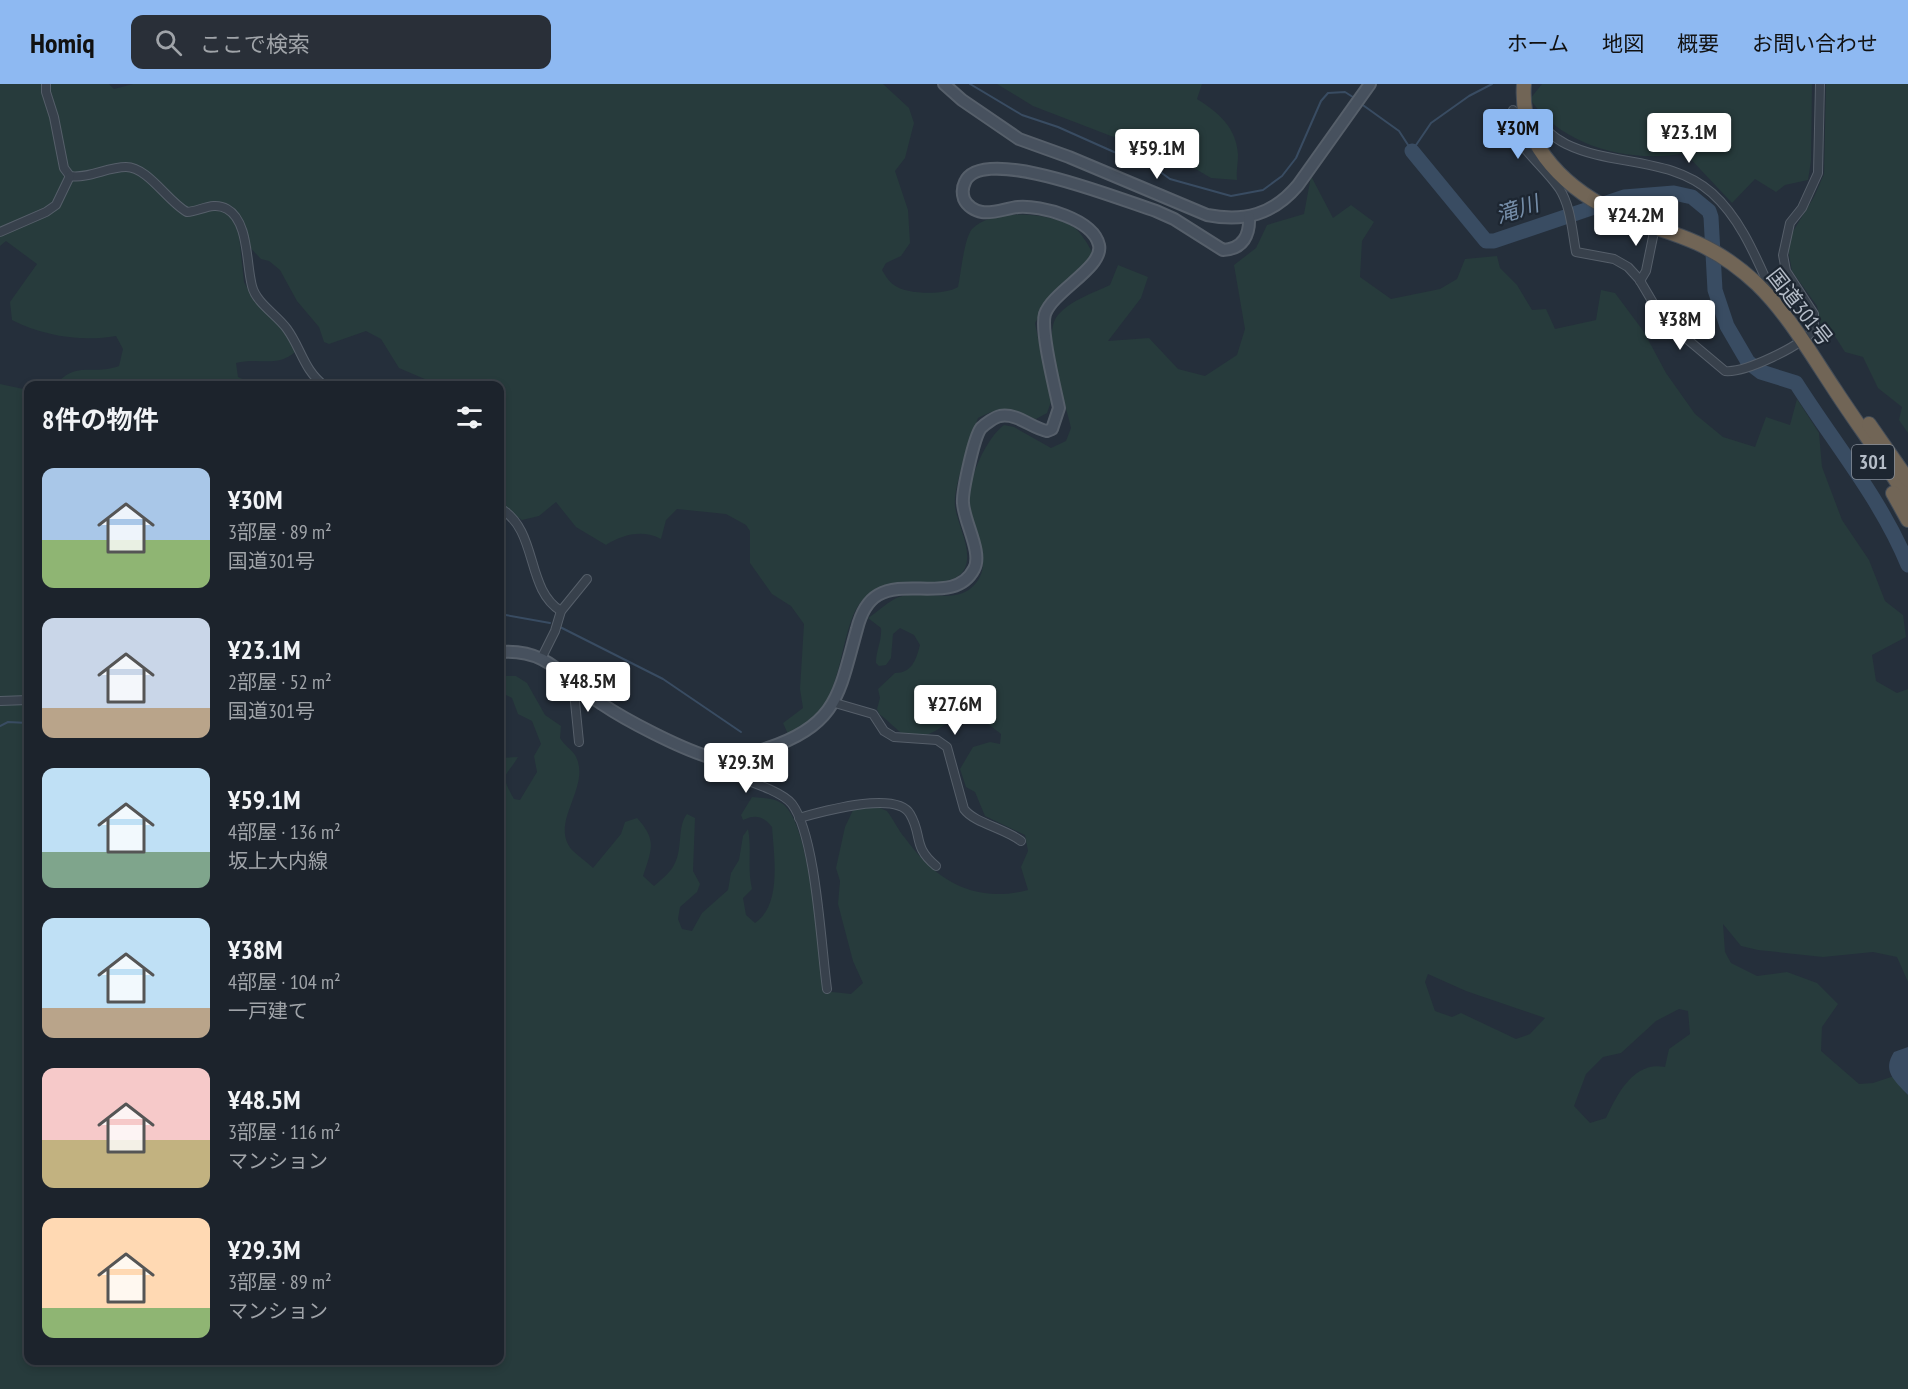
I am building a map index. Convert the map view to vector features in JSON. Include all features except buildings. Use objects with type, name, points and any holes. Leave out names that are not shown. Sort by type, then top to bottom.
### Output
[{"type":"highway","name":"国道301号","points":[[1524,84],[1518,108],[1539,148],[1569,182],[1625,216],[1695,242],[1722,256],[1746,274],[1773,303],[1834,389]]},
{"type":"highway","name":"301","points":[[1834,389],[1908,500]]},
{"type":"highway","name":"301","points":[[1834,389],[1849,397],[1908,480]]},
{"type":"highway","name":"301","points":[[1844,404],[1844,419],[1908,520]]},
{"type":"street","points":[[46,84],[64,168],[70,176],[76,177],[127,167],[149,178],[172,203],[187,212],[213,205],[224,207],[232,212],[241,228],[254,291],[288,331],[307,369],[320,381]]},
{"type":"street","points":[[944,84],[962,100],[1033,146],[1069,157],[1207,215],[1229,218],[1249,217],[1269,211],[1290,194],[1368,86]]},
{"type":"street","points":[[1773,303],[1774,296],[1745,238],[1731,214],[1710,192],[1670,169],[1595,154],[1564,143],[1518,108],[1508,120],[1512,132],[1560,189],[1568,209],[1576,252],[1614,259],[1628,267],[1640,281],[1662,318],[1725,370],[1745,370],[1800,341],[1814,329],[1815,319],[1786,271],[1783,255],[1790,223],[1802,208],[1818,173],[1820,84]]},
{"type":"street","points":[[504,651],[521,650],[541,659],[605,706],[690,750],[716,758],[741,757],[775,746],[807,731],[824,718],[836,703],[860,618],[869,603],[878,595],[904,588],[952,588],[965,580],[974,569],[976,552],[965,522],[963,500],[980,429],[998,416],[1010,416],[1047,431],[1054,426],[1059,408],[1045,316],[1052,301],[1097,260],[1100,252],[1096,237],[1090,231],[1049,209],[1020,207],[984,212],[974,210],[965,201],[962,189],[967,176],[975,170],[1002,167],[1033,172],[1156,211],[1174,219],[1223,250],[1232,250],[1243,244],[1250,228],[1249,217]]},
{"type":"street","points":[[0,232],[46,212],[56,205],[70,176]]},
{"type":"street","points":[[1640,281],[1646,271],[1655,227]]},
{"type":"street","points":[[504,511],[520,528],[533,560],[537,578],[554,607],[561,610]]},
{"type":"street","points":[[541,659],[555,631],[561,610],[587,579]]},
{"type":"street","points":[[577,684],[574,692],[579,742]]},
{"type":"street","points":[[0,701],[24,700]]},
{"type":"street","points":[[836,703],[873,714],[884,731],[894,737],[937,740],[944,743],[968,815],[1008,832],[1021,841]]},
{"type":"street","points":[[716,758],[723,770],[791,802],[800,818],[813,874],[826,989]]},
{"type":"street","points":[[800,818],[852,804],[902,806],[910,813],[923,854],[936,866]]},
{"type":"green space","points":[[0,84],[109,84],[114,89],[133,84],[883,84],[909,108],[914,123],[905,158],[895,171],[908,210],[910,243],[901,256],[886,263],[882,270],[892,284],[907,291],[926,293],[952,290],[958,287],[965,248],[972,229],[981,222],[1005,215],[1033,215],[1069,224],[1080,233],[1092,252],[1087,264],[1052,294],[1035,323],[1051,402],[1047,413],[1036,419],[1013,411],[1001,410],[978,418],[963,462],[955,498],[956,513],[967,553],[965,568],[958,576],[947,581],[886,588],[873,592],[862,601],[851,621],[835,680],[824,705],[803,726],[788,734],[783,723],[803,708],[800,689],[804,624],[791,606],[772,594],[750,563],[750,531],[746,525],[726,514],[677,509],[666,520],[661,539],[647,534],[632,534],[606,545],[576,527],[556,502],[539,516],[522,520],[504,506],[504,381],[427,381],[399,368],[381,339],[366,331],[329,344],[324,342],[319,327],[297,301],[280,270],[269,261],[261,259],[239,236],[244,282],[252,297],[280,323],[295,352],[281,360],[236,363],[238,377],[246,381],[59,381],[78,371],[119,366],[123,349],[116,336],[76,338],[50,334],[12,320],[10,302],[37,264],[6,241],[0,246]]},
{"type":"green space","points":[[997,84],[1202,84],[1197,99],[1219,115],[1230,129],[1237,145],[1237,180],[1211,178],[1165,151],[1111,136],[1033,106]]},
{"type":"green space","points":[[1542,84],[1812,84],[1811,161],[1808,180],[1785,185],[1776,192],[1755,179],[1732,203],[1685,153],[1643,156],[1621,153],[1579,140],[1560,129],[1544,116],[1530,99]]},
{"type":"green space","points":[[1826,84],[1908,84],[1908,433],[1899,420],[1902,407],[1878,388],[1863,357],[1845,352],[1831,330],[1822,331],[1817,306],[1792,271],[1788,249],[1792,233],[1814,197],[1824,174]]},
{"type":"green space","points":[[1311,176],[1333,218],[1351,205],[1374,222],[1362,241],[1360,277],[1391,299],[1440,289],[1457,279],[1465,259],[1497,256],[1500,268],[1517,285],[1532,310],[1546,309],[1555,329],[1596,320],[1601,290],[1615,293],[1644,332],[1666,373],[1695,414],[1723,437],[1755,447],[1766,417],[1790,425],[1797,399],[1819,433],[1822,467],[1842,520],[1869,560],[1885,601],[1903,615],[1906,637],[1872,655],[1876,681],[1897,693],[1908,689],[1908,982],[1897,957],[1873,952],[1823,957],[1758,950],[1741,946],[1723,924],[1725,952],[1731,963],[1757,976],[1787,972],[1817,983],[1838,1004],[1822,1027],[1821,1051],[1859,1084],[1873,1083],[1894,1076],[1908,1095],[1908,1389],[0,1389],[0,384],[24,389],[24,1365],[504,1365],[504,758],[518,757],[505,776],[505,780],[514,799],[520,800],[537,772],[534,756],[541,744],[532,721],[518,714],[512,698],[504,694],[504,676],[516,676],[527,683],[545,715],[561,726],[560,738],[575,755],[579,767],[579,779],[567,816],[566,839],[572,850],[593,868],[621,834],[625,822],[637,818],[648,833],[651,845],[643,876],[654,886],[670,871],[677,859],[682,825],[687,814],[695,818],[693,871],[700,884],[697,892],[680,907],[678,919],[682,929],[692,931],[702,913],[728,890],[731,873],[739,860],[743,836],[748,829],[752,889],[743,898],[746,915],[755,923],[764,915],[773,892],[775,865],[772,827],[762,818],[751,817],[743,820],[741,815],[752,797],[770,799],[783,804],[795,821],[808,867],[823,991],[851,994],[863,983],[853,961],[838,904],[840,881],[836,868],[845,827],[854,808],[880,808],[887,811],[917,853],[944,877],[958,885],[991,894],[1009,894],[1028,890],[1021,867],[1028,851],[1025,835],[985,816],[975,792],[966,787],[960,769],[973,747],[990,742],[1000,744],[1001,734],[966,707],[930,734],[913,737],[899,731],[879,714],[878,689],[895,673],[906,671],[912,665],[920,645],[914,635],[900,628],[893,634],[891,658],[886,665],[879,666],[876,663],[881,628],[868,618],[899,597],[917,594],[946,596],[964,593],[979,579],[983,558],[968,502],[971,483],[979,460],[991,439],[1004,425],[1014,427],[1051,448],[1066,441],[1071,428],[1053,353],[1053,325],[1063,310],[1082,297],[1110,285],[1118,265],[1148,277],[1141,298],[1108,341],[1149,338],[1178,369],[1205,376],[1237,355],[1245,329],[1234,265],[1256,248],[1267,225],[1304,214]],"holes":[[[1428,974],[1466,991],[1545,1018],[1530,1034],[1516,1039],[1461,1013],[1452,1017],[1435,1011],[1425,982]],[[1679,1009],[1688,1011],[1690,1034],[1669,1049],[1665,1067],[1644,1069],[1635,1074],[1615,1099],[1606,1118],[1590,1123],[1574,1106],[1586,1074],[1603,1057],[1621,1053],[1656,1021]]]},
{"type":"water","points":[[1908,1047],[1908,1095],[1891,1075],[1889,1065],[1894,1052]]},
{"type":"waterway","points":[[970,84],[1022,115],[1058,127],[1114,152],[1144,160],[1170,179],[1231,196],[1263,190],[1282,176],[1296,158],[1321,101],[1328,93],[1345,92],[1356,99]]},
{"type":"waterway","name":"滝川","points":[[1360,103],[1399,131],[1412,151],[1431,123],[1469,96],[1492,84]]},
{"type":"waterway","name":"滝川","points":[[1412,151],[1486,241],[1494,241],[1624,197],[1674,193],[1692,197],[1709,211],[1715,290],[1727,326],[1748,362],[1761,372],[1796,383],[1871,494],[1908,565]]},
{"type":"waterway","points":[[504,615],[550,623]]},
{"type":"waterway","points":[[560,627],[663,679],[741,732]]},
{"type":"waterway","points":[[0,726],[8,722],[24,723]]}]
